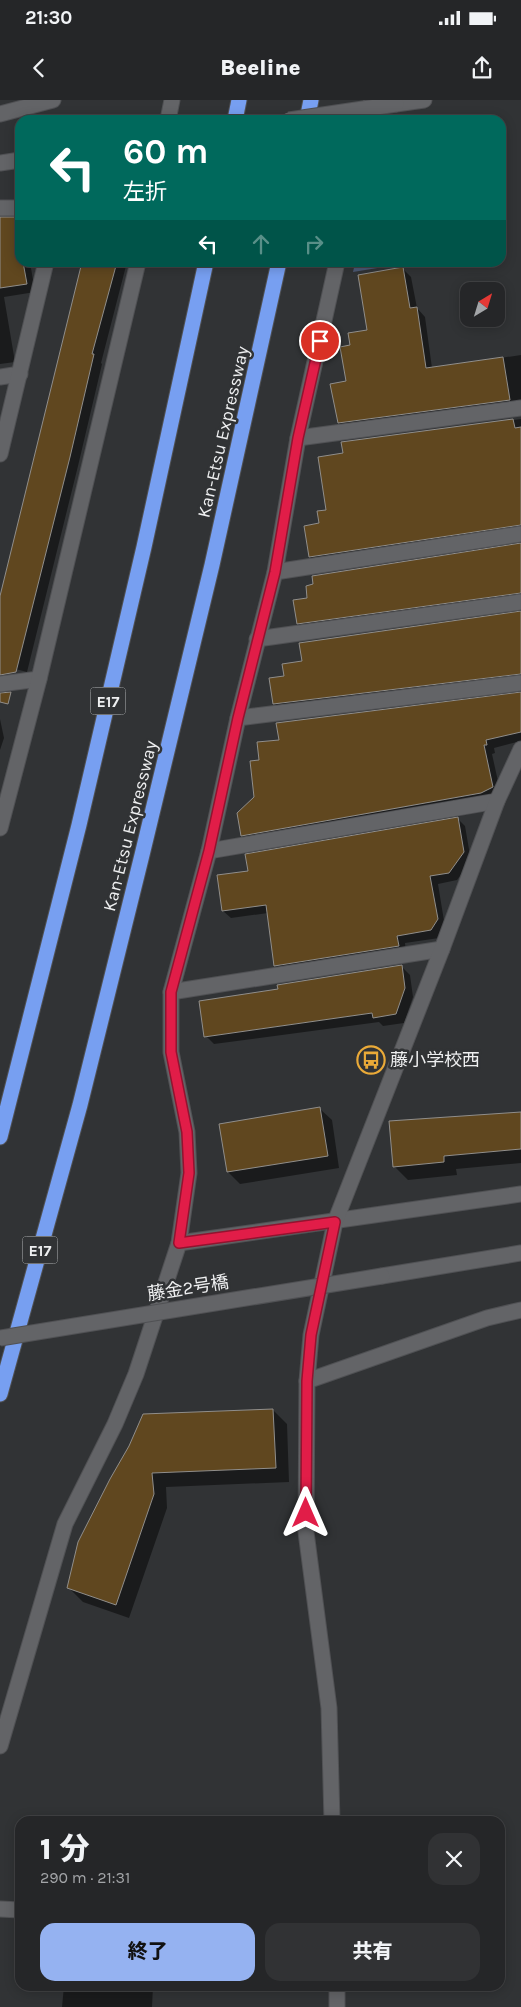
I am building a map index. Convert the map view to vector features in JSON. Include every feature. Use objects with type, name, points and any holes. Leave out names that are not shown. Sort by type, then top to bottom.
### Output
[{"type":"highway","points":[[236,115],[239,100]]},
{"type":"highway","points":[[308,115],[311,100]]},
{"type":"highway","name":"E17","points":[[0,1137],[138,575],[205,267]]},
{"type":"highway","name":"Kan-Etsu Expressway","points":[[0,1394],[80,1105],[142,855],[212,565],[278,267]]},
{"type":"street","points":[[0,114],[16,105],[53,100]]},
{"type":"street","points":[[169,115],[172,100]]},
{"type":"street","points":[[368,115],[372,100]]},
{"type":"street","points":[[323,115],[424,100]]},
{"type":"street","points":[[0,163],[15,161]]},
{"type":"street","points":[[0,208],[15,208]]},
{"type":"street","points":[[0,454],[45,267]]},
{"type":"street","points":[[0,828],[39,679],[137,267]]},
{"type":"street","points":[[0,1746],[65,1524],[115,1424],[136,1374],[179,1243],[189,1173],[187,1132],[171,1052],[171,992],[209,851],[238,718],[275,572],[298,438],[335,267]]},
{"type":"street","points":[[0,377],[20,374]]},
{"type":"street","points":[[298,438],[521,408]]},
{"type":"street","points":[[275,572],[521,534]]},
{"type":"street","points":[[257,639],[521,602]]},
{"type":"street","points":[[0,684],[39,679]]},
{"type":"street","points":[[238,718],[521,684]]},
{"type":"street","points":[[332,1816],[329,1708],[306,1532],[307,1381],[311,1335],[335,1222],[497,801],[521,749]]},
{"type":"street","points":[[209,851],[497,801]]},
{"type":"street","points":[[171,992],[442,948]]},
{"type":"street","points":[[179,1243],[521,1194]]},
{"type":"street","name":"藤金2号橋","points":[[0,1338],[521,1252]]},
{"type":"street","points":[[307,1381],[487,1318],[521,1310]]},
{"type":"street","points":[[0,1909],[15,1910]]},
{"type":"street","points":[[337,1991],[338,2007]]},
{"type":"shaded area","points":[[354,267],[384,267],[353,272]]},
{"type":"building","points":[[0,217],[15,217],[15,267],[24,267],[27,284],[0,288]]},
{"type":"building","points":[[81,267],[116,267],[92,354],[94,354],[70,457],[16,672],[0,675],[0,596]]},
{"type":"building","points":[[403,267],[410,308],[417,307],[426,368],[503,357],[510,400],[338,423],[330,384],[346,381],[340,347],[350,345],[348,333],[367,330],[358,275]]},
{"type":"building","points":[[513,419],[515,428],[521,427],[521,525],[309,557],[304,526],[319,523],[317,511],[326,510],[318,457],[343,453],[341,442]]},
{"type":"building","points":[[521,543],[521,593],[297,624],[293,600],[307,598],[306,586],[313,584],[312,576]]},
{"type":"building","points":[[521,611],[521,674],[273,704],[269,678],[284,676],[282,664],[302,661],[299,643]]},
{"type":"building","points":[[11,692],[8,704],[0,702],[0,693]]},
{"type":"building","points":[[521,692],[521,732],[486,740],[487,745],[484,745],[493,787],[481,793],[241,836],[237,813],[254,797],[250,761],[259,760],[257,742],[279,740],[276,723]]},
{"type":"building","points":[[458,817],[464,852],[449,873],[430,876],[438,919],[431,930],[397,936],[399,946],[274,966],[266,905],[222,911],[217,875],[248,871],[245,854]]},
{"type":"building","points":[[402,965],[405,988],[396,1014],[373,1018],[372,1013],[204,1037],[199,1001],[278,989],[277,985]]},
{"type":"building","points":[[320,1107],[328,1156],[227,1172],[219,1124]]},
{"type":"building","points":[[521,1112],[521,1149],[444,1156],[444,1162],[393,1167],[389,1121]]},
{"type":"building","points":[[273,1409],[276,1468],[152,1473],[154,1494],[116,1605],[67,1588],[78,1542],[129,1446],[143,1414]]},
{"type":"place","name":"藤小学校西","points":[[371,1060]]},
{"type":"route","points":[[306,1513],[307,1381],[311,1335],[335,1222],[179,1243],[189,1173],[187,1132],[171,1052],[171,992],[209,851],[238,718],[275,572],[298,438],[320,341]]}]
